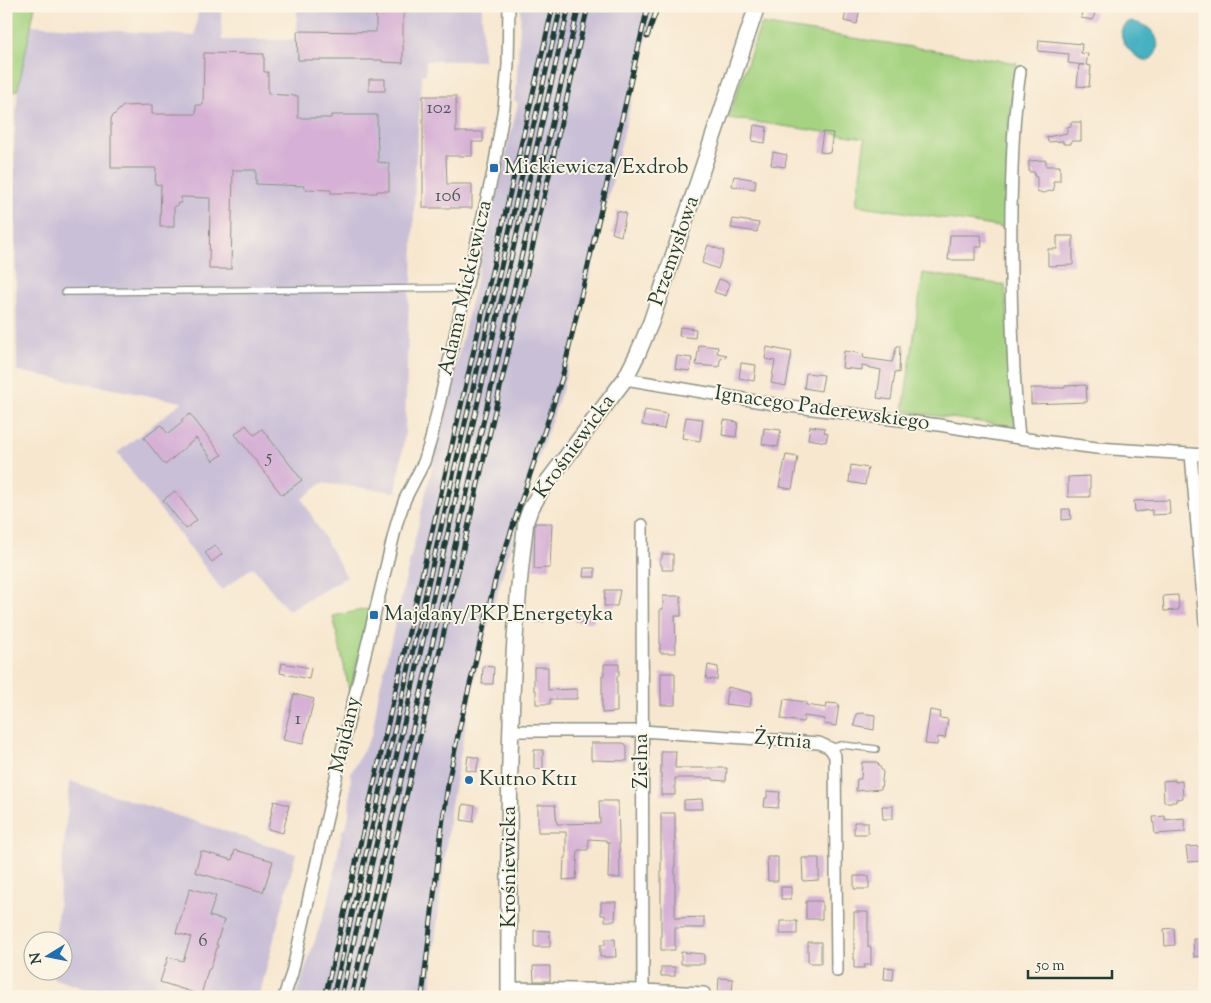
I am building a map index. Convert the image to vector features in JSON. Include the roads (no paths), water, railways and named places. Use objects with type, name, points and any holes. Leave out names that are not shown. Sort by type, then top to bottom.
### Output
[{"type":"street","name":"Adama Mickiewicza","points":[[416,477],[424,462],[431,439],[494,168],[504,107],[508,65],[510,6]]},
{"type":"street","name":"Przemysłowa","points":[[625,379],[651,322],[757,6]]},
{"type":"street","points":[[1019,438],[1010,288],[1012,144],[1014,107],[1020,72]]},
{"type":"street","name":"Ignacego Paderewskiego","points":[[625,379],[774,404],[939,425],[1019,438],[1098,448],[1205,455]]},
{"type":"street","name":"Krośniewicka","points":[[509,992],[511,731],[516,612],[526,522],[530,510],[542,489],[625,379]]},
{"type":"street","points":[[1191,454],[1205,622]]},
{"type":"street","name":"Majdany","points":[[284,997],[292,973],[396,522],[416,477]]},
{"type":"street","name":"Zielna","points":[[642,525],[643,993]]},
{"type":"street","name":"Żytnia","points":[[511,731],[642,731],[819,743],[830,748],[835,756],[837,972]]},
{"type":"street","points":[[509,992],[704,992]]},
{"type":"lane","points":[[64,292],[467,288]]},
{"type":"lane","points":[[830,748],[842,746],[876,749]]},
{"type":"water","points":[[1132,21],[1147,27],[1157,39],[1156,53],[1148,61],[1134,55],[1124,42],[1122,29],[1125,24]]},
{"type":"railway","points":[[325,997],[553,6]]},
{"type":"railway","points":[[333,997],[561,6]]},
{"type":"railway","points":[[341,997],[569,6]]},
{"type":"railway","points":[[351,997],[579,6]]},
{"type":"railway","points":[[360,997],[588,6]]},
{"type":"railway","points":[[422,997],[443,818],[461,721],[496,577],[562,378],[648,6]]},
{"type":"railway","points":[[647,37],[658,6]]},
{"type":"place","name":"Mickiewicza/Exdrob","points":[[494,168]]},
{"type":"place","name":"Majdany/PKP_Energetyka","points":[[374,615]]},
{"type":"place","name":"Kutno Kt11","points":[[469,780]]}]
